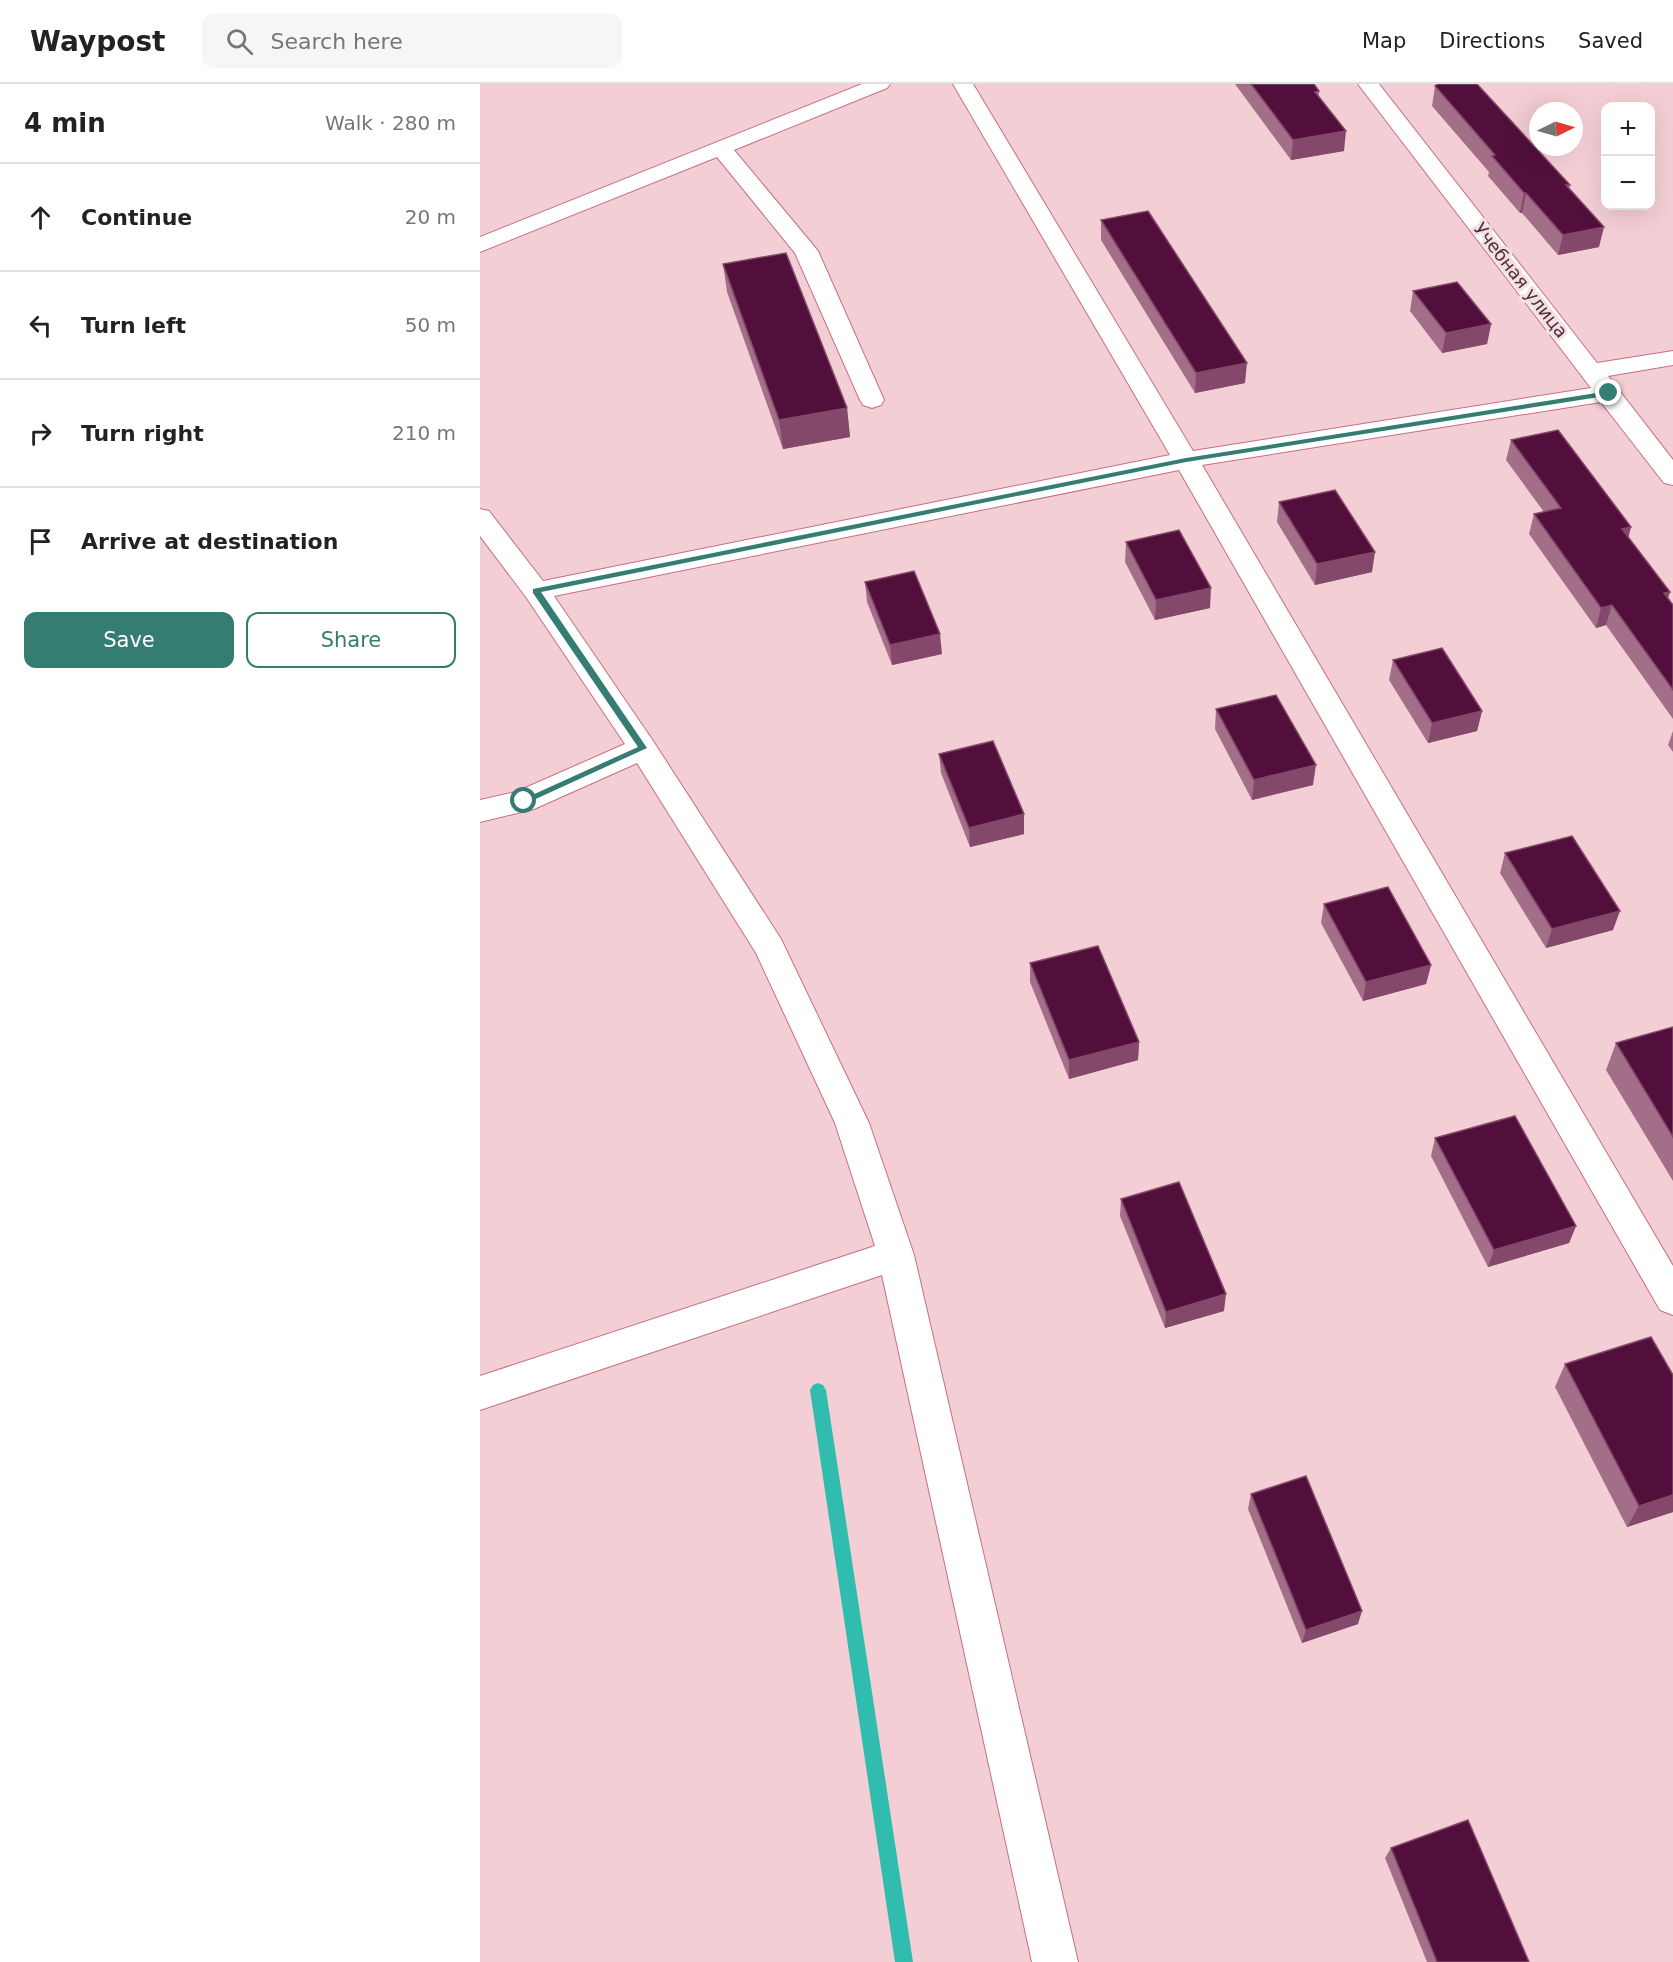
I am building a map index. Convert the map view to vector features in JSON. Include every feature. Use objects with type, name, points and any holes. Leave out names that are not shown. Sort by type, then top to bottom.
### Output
[{"type":"street","points":[[480,245],[880,84]]},
{"type":"street","points":[[963,84],[1186,460],[1673,1299]]},
{"type":"street","name":"Учебная улица","points":[[1368,84],[1673,477]]},
{"type":"street","points":[[721,148],[806,251],[872,400]]},
{"type":"street","points":[[1593,371],[1673,358]]},
{"type":"street","points":[[536,591],[1186,460],[1609,393]]},
{"type":"street","points":[[480,517],[536,591],[643,748],[770,948],[852,1123],[896,1255],[1001,1712],[1055,1962]]},
{"type":"street","points":[[480,811],[524,801],[643,748]]},
{"type":"street","points":[[480,1393],[896,1255]]},
{"type":"building","points":[[1251,84],[1314,84],[1319,91],[1315,92],[1346,131],[1293,140]]},
{"type":"building","points":[[1438,84],[1477,84],[1529,140],[1529,156],[1543,156],[1604,227],[1563,235],[1492,156],[1495,155],[1435,86]]},
{"type":"building","points":[[1148,211],[1247,363],[1196,373],[1101,220]]},
{"type":"building","points":[[786,253],[847,408],[779,420],[723,264]]},
{"type":"building","points":[[1457,282],[1491,324],[1446,333],[1413,291]]},
{"type":"building","points":[[1558,430],[1631,527],[1622,529],[1670,592],[1664,593],[1673,605],[1673,690],[1612,605],[1601,608],[1534,514],[1561,508],[1511,440]]},
{"type":"building","points":[[1335,490],[1375,552],[1317,564],[1279,502]]},
{"type":"building","points":[[1179,530],[1211,588],[1156,600],[1126,542]]},
{"type":"building","points":[[914,571],[940,634],[890,645],[865,582]]},
{"type":"building","points":[[1442,648],[1482,711],[1432,723],[1393,660]]},
{"type":"building","points":[[1276,695],[1316,765],[1254,780],[1216,709]]},
{"type":"building","points":[[993,741],[1024,814],[969,828],[939,754]]},
{"type":"building","points":[[1572,836],[1620,911],[1552,929],[1505,853]]},
{"type":"building","points":[[1388,887],[1431,965],[1366,982],[1324,904]]},
{"type":"building","points":[[1098,946],[1139,1042],[1069,1060],[1030,963]]},
{"type":"building","points":[[1673,1027],[1673,1137],[1616,1043]]},
{"type":"building","points":[[1515,1116],[1576,1226],[1494,1250],[1435,1138]]},
{"type":"building","points":[[1179,1182],[1226,1294],[1166,1312],[1121,1199]]},
{"type":"building","points":[[1651,1337],[1673,1375],[1673,1495],[1639,1506],[1565,1364]]},
{"type":"building","points":[[1306,1476],[1362,1611],[1306,1630],[1251,1494]]},
{"type":"building","points":[[1468,1820],[1529,1962],[1437,1962],[1391,1848]]},
{"type":"waterway","points":[[818,1390],[904,1962]]},
{"type":"route","points":[[524,801],[643,748],[536,591],[1186,460],[1609,393]]}]
